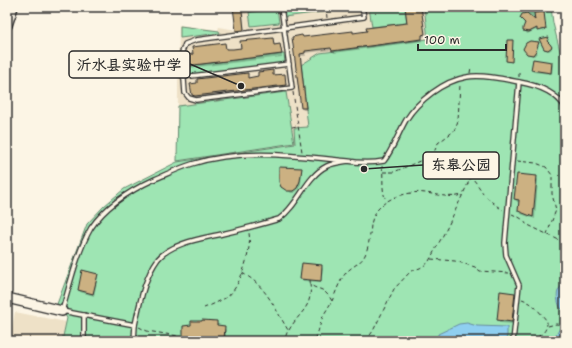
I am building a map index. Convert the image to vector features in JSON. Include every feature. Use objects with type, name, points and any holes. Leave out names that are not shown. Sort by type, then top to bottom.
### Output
[{"type":"street","points":[[7,25],[13,7]]},
{"type":"street","points":[[7,298],[62,311]]},
{"type":"lane","points":[[281,7],[284,28],[289,64],[292,87],[192,99],[184,93],[182,49],[184,44],[188,42],[284,28],[364,17],[362,7]]},
{"type":"lane","points":[[183,77],[289,64]]},
{"type":"lane","points":[[135,325],[62,311],[84,242],[92,228],[115,202],[127,193],[169,173],[192,164],[213,159],[258,155],[303,156],[348,161],[384,161],[390,154],[407,118],[425,99],[436,90],[450,82],[468,76],[496,78],[532,84],[543,88],[553,95],[565,107]]},
{"type":"lane","points":[[513,341],[519,285],[506,255],[505,244],[519,82]]},
{"type":"lane","points":[[134,341],[135,325],[144,288],[151,270],[159,258],[169,250],[188,242],[249,228],[279,219],[288,213],[307,184],[317,172],[328,165],[348,161]]},
{"type":"lane","points":[[84,315],[84,341]]},
{"type":"path","points":[[326,7],[327,22]]},
{"type":"path","points":[[432,157],[438,143],[454,131],[458,121],[460,79]]},
{"type":"path","points":[[292,87],[303,156]]},
{"type":"path","points":[[292,127],[298,126]]},
{"type":"path","points":[[383,172],[399,170],[432,157],[453,157],[459,162],[465,173],[477,183],[487,198],[495,205],[522,218],[526,224],[565,243]]},
{"type":"path","points":[[512,161],[536,163],[546,167],[552,175],[552,194],[556,210],[547,234]]},
{"type":"path","points":[[380,162],[383,172],[383,191],[386,201]]},
{"type":"path","points":[[366,341],[373,331],[394,289],[411,271],[428,263],[448,226],[471,177]]},
{"type":"path","points":[[315,341],[323,316],[345,274],[360,263],[365,256],[374,216],[386,201],[397,196],[422,192],[452,196],[463,195]]},
{"type":"path","points":[[204,308],[228,296],[236,285],[242,273],[249,251],[249,228]]},
{"type":"path","points":[[430,259],[455,261],[475,267],[480,271],[515,274]]},
{"type":"path","points":[[242,273],[252,278],[273,302],[288,330]]},
{"type":"path","points":[[284,341],[288,330],[301,312],[308,306],[311,293],[310,280]]},
{"type":"path","points":[[310,284],[323,290],[332,301]]},
{"type":"path","points":[[518,297],[534,305],[547,321],[548,326]]},
{"type":"path","points":[[513,341],[527,340],[538,337],[548,326],[556,324],[565,325]]},
{"type":"path","points":[[135,325],[147,331],[178,336]]},
{"type":"shaded area","points":[[233,7],[424,7],[428,39],[320,53],[301,65],[308,127],[296,144],[177,162],[179,25],[218,30],[219,27],[236,30]]},
{"type":"shaded area","points":[[15,312],[66,322],[62,341],[9,341]]},
{"type":"green space","points":[[283,7],[360,7],[284,17]]},
{"type":"green space","points":[[369,7],[405,7],[407,23],[372,27]]},
{"type":"green space","points":[[424,7],[551,7],[553,23],[565,71],[565,341],[62,341],[67,318],[57,304],[87,224],[104,206],[124,189],[177,162],[295,144],[294,128],[308,127],[301,65],[320,53],[428,39]]},
{"type":"green space","points":[[277,8],[279,23],[251,26],[249,12]]},
{"type":"green space","points":[[180,26],[219,31],[220,33],[180,38]]},
{"type":"green space","points":[[284,54],[285,63],[187,75],[186,66]]},
{"type":"green space","points":[[286,92],[294,143],[177,161],[178,106]]},
{"type":"water","points":[[565,260],[565,311],[560,307],[557,293],[564,282],[561,266]]},
{"type":"water","points":[[467,323],[477,326],[507,327],[507,336],[505,341],[439,341],[438,334],[459,324]]},
{"type":"water","points":[[560,328],[565,328],[565,341],[555,341],[556,335]]},
{"type":"building","points":[[233,7],[251,7],[252,10],[242,11],[244,30],[236,31]]},
{"type":"building","points":[[405,7],[421,7],[425,34],[422,35],[422,39],[332,51],[331,48],[305,51],[305,53],[300,54],[306,108],[301,108],[292,37],[353,31],[353,33],[367,31],[366,28],[407,23]]},
{"type":"building","points":[[544,12],[546,29],[537,31],[537,28],[529,32],[523,31],[525,23],[520,18],[522,14],[527,13],[535,20],[534,13]]},
{"type":"building","points":[[549,37],[547,41],[552,47],[548,50],[544,49],[539,39]]},
{"type":"building","points":[[273,38],[274,45],[280,44],[282,54],[186,66],[185,55],[193,54],[192,47],[225,43],[226,49],[233,49],[241,48],[240,41]]},
{"type":"building","points":[[507,40],[513,40],[512,62],[506,61]]},
{"type":"building","points":[[530,41],[539,42],[533,55],[527,54],[523,49],[526,43]]},
{"type":"building","points":[[533,59],[552,62],[551,73],[531,70]]},
{"type":"building","points":[[273,70],[273,75],[285,74],[286,85],[195,96],[192,95],[190,84],[197,83],[197,79],[248,73],[248,78],[258,76],[258,72]]},
{"type":"building","points":[[279,167],[302,168],[300,181],[297,188],[293,191],[287,191],[281,187],[279,182]]},
{"type":"building","points":[[517,174],[537,176],[533,217],[518,211],[519,200],[514,199]]},
{"type":"building","points":[[302,263],[322,265],[321,281],[300,279]]},
{"type":"building","points":[[82,270],[98,274],[93,294],[78,290]]},
{"type":"building","points":[[500,291],[515,293],[512,322],[497,320]]},
{"type":"building","points":[[191,321],[217,321],[217,325],[225,326],[224,341],[183,341],[183,326],[191,325]]},
{"type":"place","name":"沂水县实验中学","points":[[241,86]]},
{"type":"place","name":"东皋公园","points":[[364,169]]}]
